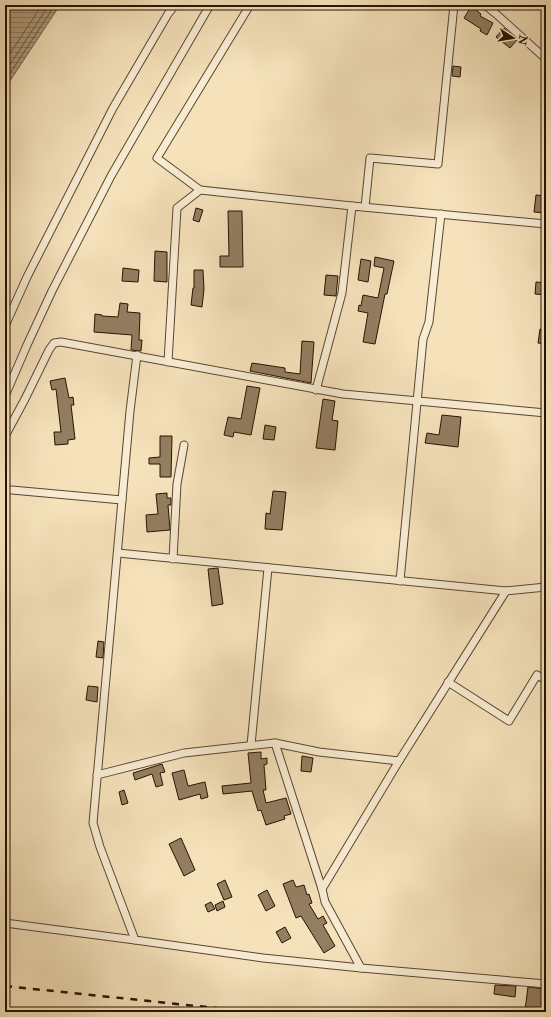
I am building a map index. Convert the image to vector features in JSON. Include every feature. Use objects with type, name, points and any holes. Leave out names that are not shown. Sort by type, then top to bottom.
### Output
[{"type":"street","points":[[5,326],[27,277],[113,108],[168,14],[175,5]]},
{"type":"street","points":[[5,396],[26,344],[52,290],[111,176],[210,5]]},
{"type":"street","points":[[250,5],[157,158],[200,190],[546,224]]},
{"type":"street","points":[[365,207],[370,158],[438,164],[454,5]]},
{"type":"street","points":[[485,5],[496,13],[546,59]]},
{"type":"street","points":[[168,362],[177,208],[200,190]]},
{"type":"street","points":[[316,390],[342,292],[352,206]]},
{"type":"street","points":[[400,581],[423,339],[429,322],[441,214]]},
{"type":"street","points":[[5,436],[54,343],[61,342],[343,394],[546,413]]},
{"type":"street","points":[[135,940],[100,848],[93,823],[130,411],[137,355]]},
{"type":"street","points":[[173,559],[177,484],[184,445]]},
{"type":"street","points":[[12,490],[122,500]]},
{"type":"street","points":[[118,553],[506,591],[546,587]]},
{"type":"street","points":[[251,745],[268,568]]},
{"type":"street","points":[[322,889],[399,761],[506,591]]},
{"type":"street","points":[[448,682],[509,721],[537,676],[546,680]]},
{"type":"street","points":[[97,775],[184,753],[275,743],[319,752],[399,761]]},
{"type":"street","points":[[275,743],[325,902],[361,968]]},
{"type":"street","points":[[5,923],[263,958],[546,984]]},
{"type":"water","points":[[5,5],[60,5],[8,84],[5,124]]},
{"type":"building","points":[[460,5],[480,5],[477,11],[481,14],[480,16],[493,23],[487,35],[480,31],[481,29],[464,18],[469,10]]},
{"type":"building","points":[[504,28],[517,40],[510,48],[496,37]]},
{"type":"building","points":[[453,66],[461,67],[460,77],[452,76]]},
{"type":"building","points":[[536,195],[546,196],[546,213],[534,212]]},
{"type":"building","points":[[196,208],[203,210],[199,222],[193,220]]},
{"type":"building","points":[[228,211],[242,211],[243,267],[220,267],[220,256],[229,256]]},
{"type":"building","points":[[155,251],[167,252],[167,282],[154,281]]},
{"type":"building","points":[[375,257],[394,261],[387,294],[385,294],[375,344],[363,342],[368,313],[358,311],[359,305],[361,306],[363,295],[378,298],[384,268],[374,266]]},
{"type":"building","points":[[361,259],[371,261],[368,282],[358,280]]},
{"type":"building","points":[[123,268],[139,270],[138,282],[122,281]]},
{"type":"building","points":[[194,270],[203,270],[204,289],[202,307],[191,305],[194,288]]},
{"type":"building","points":[[326,275],[338,276],[336,296],[324,295]]},
{"type":"building","points":[[536,282],[546,283],[546,295],[535,294]]},
{"type":"building","points":[[120,303],[128,304],[127,312],[140,313],[139,340],[142,340],[141,351],[131,350],[132,335],[94,332],[95,314],[118,317]]},
{"type":"building","points":[[540,329],[546,330],[546,344],[538,343]]},
{"type":"building","points":[[302,341],[314,342],[311,383],[250,371],[252,363],[285,368],[285,372],[300,374]]},
{"type":"building","points":[[65,378],[69,398],[73,397],[74,405],[71,405],[75,439],[68,440],[68,444],[55,445],[54,432],[61,432],[56,389],[52,390],[50,381]]},
{"type":"building","points":[[247,386],[260,388],[251,435],[234,432],[233,437],[224,435],[228,417],[241,419]]},
{"type":"building","points":[[323,399],[335,401],[332,420],[338,421],[335,450],[316,448]]},
{"type":"building","points":[[442,415],[461,417],[458,447],[425,443],[427,433],[439,435]]},
{"type":"building","points":[[265,425],[276,427],[274,440],[263,439]]},
{"type":"building","points":[[160,436],[172,436],[171,477],[160,477],[160,464],[149,464],[149,458],[160,457]]},
{"type":"building","points":[[273,491],[286,492],[282,530],[265,529],[266,513],[270,514]]},
{"type":"building","points":[[167,493],[167,498],[171,498],[171,505],[168,505],[170,530],[147,532],[146,515],[158,514],[156,494]]},
{"type":"building","points":[[218,568],[223,604],[212,606],[208,569]]},
{"type":"building","points":[[98,641],[104,642],[103,658],[96,657]]},
{"type":"building","points":[[88,686],[98,687],[97,702],[86,700]]},
{"type":"building","points":[[261,752],[261,759],[267,758],[267,764],[264,765],[266,790],[263,790],[266,803],[286,798],[291,814],[284,816],[285,819],[266,825],[261,810],[258,811],[252,791],[223,794],[222,786],[251,783],[248,753]]},
{"type":"building","points":[[302,756],[313,758],[311,772],[301,771]]},
{"type":"building","points":[[162,764],[165,772],[160,773],[163,785],[156,787],[152,774],[135,780],[133,773]]},
{"type":"building","points":[[184,770],[188,786],[205,782],[208,797],[201,799],[200,794],[179,800],[172,773]]},
{"type":"building","points":[[124,790],[128,803],[122,805],[119,792]]},
{"type":"building","points":[[181,838],[195,870],[184,876],[169,844]]},
{"type":"building","points":[[225,880],[232,897],[224,900],[217,884]]},
{"type":"building","points":[[293,880],[296,887],[304,885],[307,895],[309,894],[312,903],[309,904],[318,919],[323,916],[327,923],[323,925],[335,946],[324,953],[301,916],[296,918],[283,884]]},
{"type":"building","points":[[267,890],[275,906],[266,911],[258,895]]},
{"type":"building","points":[[223,901],[225,907],[217,911],[215,905]]},
{"type":"building","points":[[211,902],[215,909],[208,912],[205,905]]},
{"type":"building","points":[[285,927],[291,938],[282,943],[276,932]]},
{"type":"building","points":[[495,985],[516,986],[515,997],[494,994]]},
{"type":"building","points":[[528,987],[546,989],[544,1012],[525,1010]]},
{"type":"railway","points":[[5,986],[254,1012]]}]
